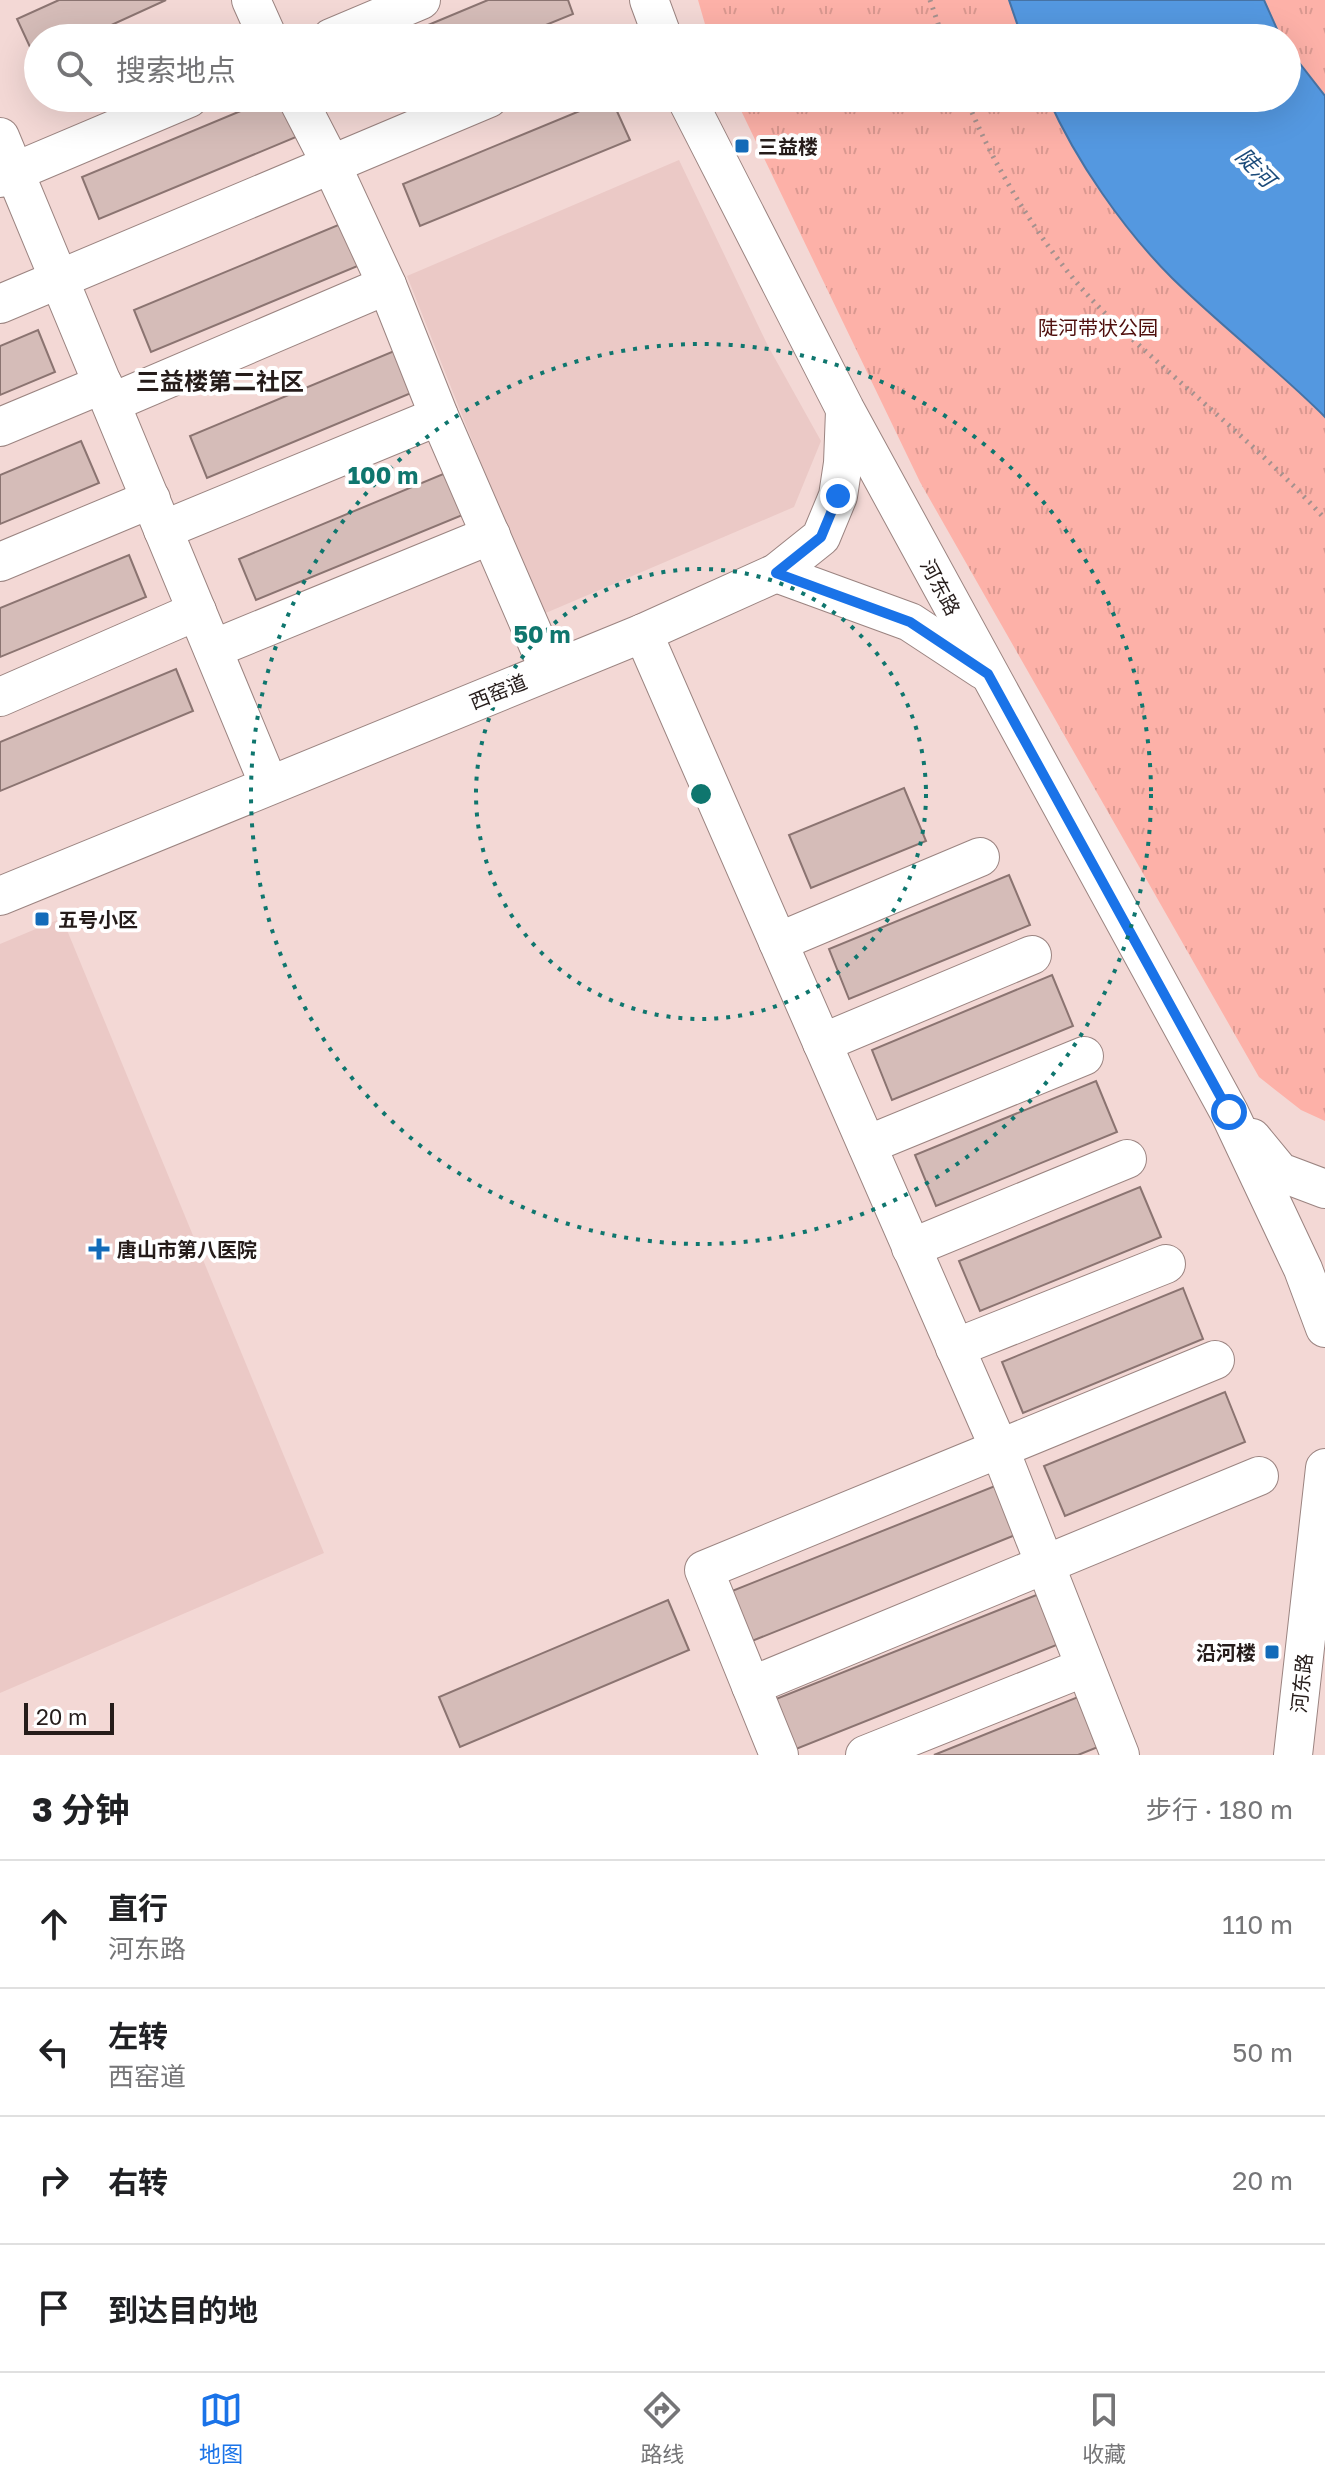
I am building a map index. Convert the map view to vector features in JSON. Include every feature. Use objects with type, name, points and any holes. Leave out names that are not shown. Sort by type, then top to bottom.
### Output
[{"type":"street","points":[[251,0],[262,24]]},
{"type":"street","points":[[364,24],[421,0]]},
{"type":"street","points":[[649,0],[658,24]]},
{"type":"street","points":[[8,175],[156,112]]},
{"type":"street","points":[[304,112],[387,285],[439,416],[549,670]]},
{"type":"street","points":[[0,304],[455,112]]},
{"type":"street","name":"河东路","points":[[693,112],[845,409],[1229,1112],[1303,1269],[1325,1328]]},
{"type":"street","points":[[0,137],[8,175],[60,279],[269,785]]},
{"type":"street","points":[[0,427],[107,393],[387,285]]},
{"type":"street","name":"西窑道","points":[[0,896],[643,633],[776,573],[821,537],[838,496],[845,409]]},
{"type":"street","points":[[0,562],[157,514],[439,416]]},
{"type":"street","points":[[213,649],[491,535]]},
{"type":"street","points":[[776,573],[910,622],[988,674]]},
{"type":"street","points":[[0,697],[197,611]]},
{"type":"street","points":[[643,633],[1000,1450],[1120,1755]]},
{"type":"street","points":[[778,942],[980,857]]},
{"type":"street","points":[[822,1043],[1032,955]]},
{"type":"street","points":[[867,1145],[1084,1056]]},
{"type":"street","name":"河东路","points":[[1229,1112],[1280,1172],[1325,1189]]},
{"type":"street","points":[[911,1248],[1127,1159]]},
{"type":"street","points":[[955,1348],[1166,1264]]},
{"type":"street","points":[[779,1755],[704,1570],[1215,1360]]},
{"type":"street","name":"河东路","points":[[1293,1755],[1325,1468]]},
{"type":"street","points":[[751,1686],[1259,1476]]},
{"type":"street","points":[[865,1755],[1085,1667]]},
{"type":"path","points":[[930,0],[938,24]]},
{"type":"path","points":[[972,112],[1034,225],[1110,319],[1214,411],[1325,519]]},
{"type":"shaded area","points":[[679,160],[768,346],[821,441],[794,507],[541,615],[407,276]]},
{"type":"shaded area","name":"唐山市第八医院","points":[[62,918],[324,1553],[0,1693],[0,944]]},
{"type":"green space","name":"陡河带状公园","points":[[698,0],[1325,0],[1325,1121],[1301,1110],[1259,1077],[920,482],[742,112],[1301,112],[1301,24],[705,24]]},
{"type":"water","points":[[1009,0],[1264,0],[1275,24],[1017,24]]},
{"type":"water","name":"陡河","points":[[1301,65],[1325,96],[1325,417],[1154,259],[1087,170],[1054,112],[1301,112]]},
{"type":"building","points":[[59,0],[166,0],[114,24],[24,24],[24,34],[17,19]]},
{"type":"building","points":[[488,0],[568,0],[573,14],[548,24],[431,24]]},
{"type":"building","points":[[238,112],[300,112],[308,132],[99,219],[82,177]]},
{"type":"building","points":[[577,112],[617,112],[630,140],[420,226],[403,184]]},
{"type":"building","points":[[343,223],[360,265],[151,352],[134,310]]},
{"type":"building","points":[[38,330],[55,372],[0,395],[0,346]]},
{"type":"building","points":[[399,349],[416,391],[207,478],[190,436]]},
{"type":"building","points":[[81,441],[99,483],[0,524],[0,475]]},
{"type":"building","points":[[448,472],[465,514],[256,600],[239,559]]},
{"type":"building","points":[[129,555],[146,597],[0,657],[0,608]]},
{"type":"building","points":[[176,669],[193,711],[0,791],[0,742]]},
{"type":"building","points":[[904,788],[926,841],[811,888],[789,835]]},
{"type":"building","points":[[1009,875],[1030,925],[849,999],[829,949]]},
{"type":"building","points":[[1052,975],[1073,1026],[892,1100],[872,1050]]},
{"type":"building","points":[[1096,1081],[1117,1132],[936,1206],[915,1155]]},
{"type":"building","points":[[1140,1187],[1161,1237],[980,1311],[959,1261]]},
{"type":"building","points":[[1183,1288],[1203,1339],[1023,1413],[1002,1362]]},
{"type":"building","points":[[1225,1392],[1245,1442],[1065,1516],[1044,1466]]},
{"type":"building","points":[[1000,1484],[1020,1533],[752,1641],[732,1591]]},
{"type":"building","points":[[1044,1592],[1064,1642],[796,1749],[776,1699]]},
{"type":"building","points":[[668,1600],[689,1650],[460,1747],[439,1697]]},
{"type":"building","points":[[1083,1695],[1103,1745],[1078,1755],[934,1755]]},
{"type":"place","name":"三益楼","points":[[742,146]]},
{"type":"place","name":"五号小区","points":[[42,919]]},
{"type":"place","name":"唐山市第八医院","points":[[99,1249]]},
{"type":"place","name":"沿河楼","points":[[1272,1652]]},
{"type":"district","name":"三益楼第二社区","points":[[220,380]]},
{"type":"route","points":[[838,496],[821,537],[776,573],[910,622],[988,674],[1229,1112]]}]
